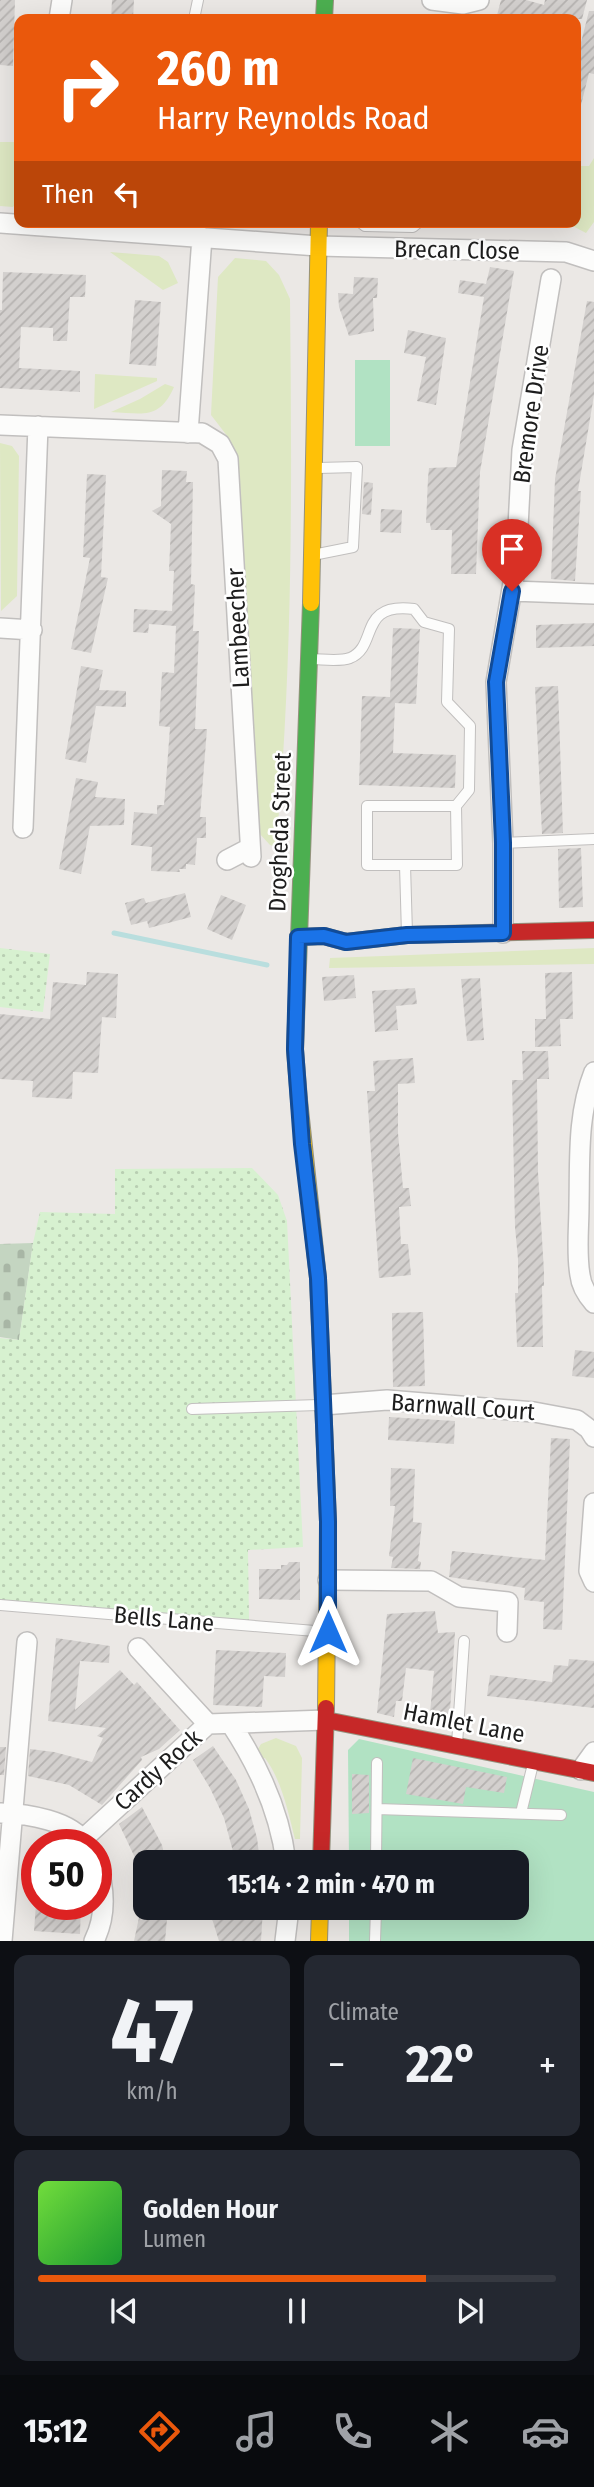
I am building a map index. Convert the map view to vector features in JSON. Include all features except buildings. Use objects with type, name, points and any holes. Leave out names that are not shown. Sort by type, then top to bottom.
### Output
[{"type":"main road","name":"Drogheda Street","points":[[318,228],[313,555],[295,1049],[302,1144],[318,1278],[323,1405],[328,1632],[321,1850]]},
{"type":"main road","points":[[298,937],[324,936],[346,942],[407,935],[594,930]]},
{"type":"main road","name":"Hamlet Lane","points":[[326,1720],[588,1772]]},
{"type":"main road","points":[[318,1941],[319,1920]]},
{"type":"street","points":[[432,0],[463,5],[479,0]]},
{"type":"street","name":"Brecan Close","points":[[155,228],[202,237],[318,246],[566,252],[594,261]]},
{"type":"street","points":[[188,433],[202,237]]},
{"type":"street","name":"Bremore Drive","points":[[503,933],[503,843],[496,682],[516,565],[522,450],[551,279]]},
{"type":"street","name":"Lambeecher","points":[[0,425],[202,433],[220,444],[228,460],[251,853],[227,860]]},
{"type":"street","points":[[23,828],[38,426]]},
{"type":"street","points":[[512,591],[594,594]]},
{"type":"street","points":[[0,628],[32,630]]},
{"type":"street","points":[[594,1072],[584,1098],[587,1123],[580,1276],[586,1293],[594,1303]]},
{"type":"street","name":"Barnwall Court","points":[[323,1405],[387,1400],[534,1412],[577,1420],[589,1429],[594,1437]]},
{"type":"street","points":[[594,1503],[589,1571],[594,1582]]},
{"type":"street","points":[[328,1580],[431,1581],[459,1597],[508,1602],[507,1632]]},
{"type":"street","points":[[2,1941],[6,1813],[27,1642]]},
{"type":"street","points":[[138,1648],[208,1724]]},
{"type":"street","name":"Cardy Rock","points":[[98,1829],[208,1724],[326,1720]]},
{"type":"street","points":[[231,1724],[254,1763],[275,1812],[283,1850]]},
{"type":"street","points":[[588,1772],[594,1752]]},
{"type":"street","points":[[6,1813],[38,1818],[68,1829]]},
{"type":"street","points":[[94,1941],[100,1920]]},
{"type":"street","points":[[285,1941],[288,1920]]},
{"type":"lane","points":[[313,555],[353,547],[357,467],[314,468]]},
{"type":"lane","points":[[310,659],[349,659],[357,654],[363,645],[372,623],[392,608],[414,609],[424,622],[449,629],[447,702],[470,726],[469,790],[456,806],[457,865],[367,865],[367,806],[456,806]]},
{"type":"lane","points":[[503,843],[594,839]]},
{"type":"lane","points":[[405,865],[407,935]]},
{"type":"lane","points":[[192,1409],[323,1405]]},
{"type":"lane","name":"Bells Lane","points":[[0,1605],[328,1632]]},
{"type":"lane","points":[[457,1745],[464,1641]]},
{"type":"lane","points":[[521,1813],[534,1760]]},
{"type":"lane","points":[[376,1850],[377,1763]]},
{"type":"lane","points":[[377,1809],[561,1815]]},
{"type":"lane","points":[[375,1941],[376,1920]]},
{"type":"green space","points":[[0,142],[14,142],[14,206],[0,206]]},
{"type":"green space","points":[[594,158],[594,222],[586,233],[576,228],[581,228],[581,166],[589,166]]},
{"type":"green space","points":[[110,252],[159,256],[168,262],[178,283],[163,290]]},
{"type":"green space","points":[[235,258],[266,261],[279,275],[290,299],[291,505],[288,642],[276,847],[270,845],[258,832],[235,454],[228,437],[211,415],[218,277]]},
{"type":"green space","points":[[355,360],[390,360],[390,446],[355,446]]},
{"type":"green space","points":[[95,374],[157,378],[157,381],[94,409]]},
{"type":"green space","points":[[165,384],[174,387],[156,410],[148,413],[111,412],[140,399]]},
{"type":"green space","points":[[0,443],[12,446],[19,456],[17,596],[1,611]]},
{"type":"green space","points":[[0,948],[50,954],[43,1012],[0,1007]]},
{"type":"green space","points":[[594,948],[594,964],[329,968],[330,958]]},
{"type":"green space","points":[[252,1168],[278,1195],[287,1221],[303,1547],[248,1550],[249,1621],[0,1603],[0,1338],[19,1340],[40,1212],[115,1214],[115,1169]]},
{"type":"green space","points":[[33,1243],[19,1340],[0,1337],[0,1244]]},
{"type":"green space","points":[[276,1738],[296,1746],[302,1758],[300,1839],[295,1839],[284,1797],[271,1767],[265,1758],[260,1760],[255,1754],[261,1744]]},
{"type":"green space","points":[[359,1739],[594,1792],[594,1941],[349,1941],[349,1920],[529,1920],[529,1850],[349,1850],[348,1750]]},
{"type":"waterway","points":[[114,933],[267,965]]},
{"type":"traffic: fast","points":[[324,14],[325,0]]},
{"type":"traffic: fast","points":[[299,1100],[295,1050],[311,603]]},
{"type":"traffic: slow","points":[[311,603],[319,228]]},
{"type":"traffic: slow","points":[[299,1100],[318,1278],[328,1522],[326,1708]]},
{"type":"traffic: slow","points":[[319,1941],[320,1920]]},
{"type":"traffic: jam","points":[[298,937],[324,936],[346,942],[407,935],[594,930]]},
{"type":"traffic: jam","points":[[321,1850],[326,1708]]},
{"type":"traffic: jam","points":[[326,1720],[594,1773]]},
{"type":"route","points":[[328,1632],[328,1522],[318,1278],[302,1144],[295,1049],[298,937],[324,936],[346,942],[407,935],[503,933],[503,843],[496,682],[512,591]]}]
